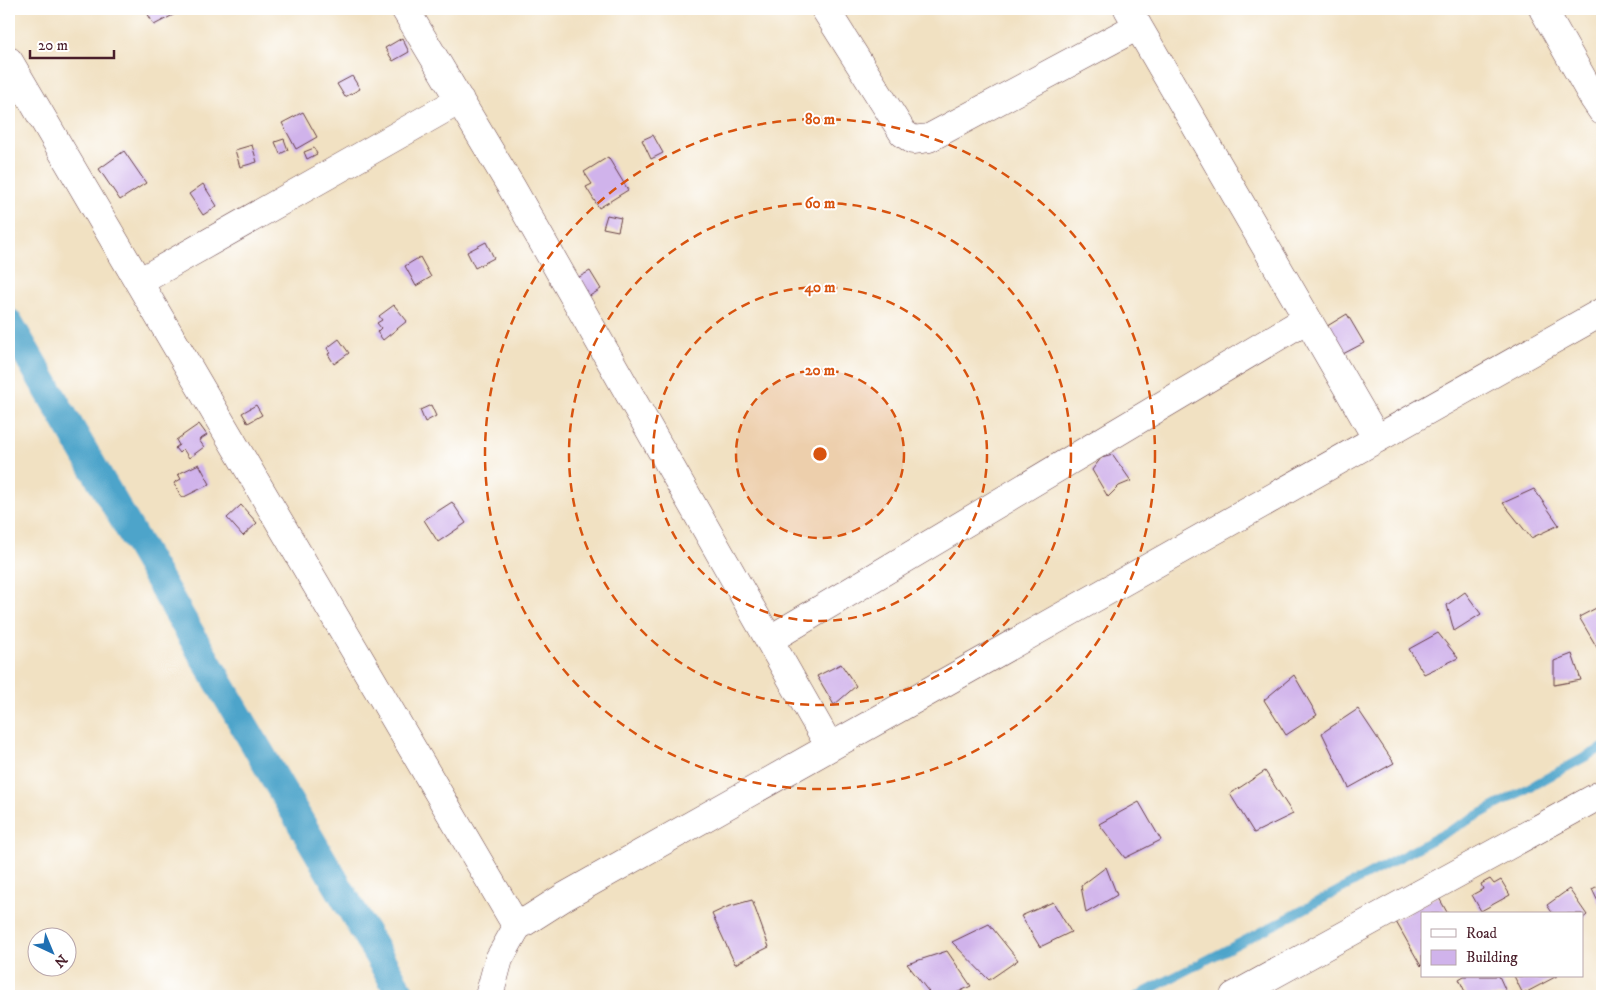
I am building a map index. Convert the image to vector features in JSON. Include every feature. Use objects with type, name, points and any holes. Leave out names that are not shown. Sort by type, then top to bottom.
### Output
[{"type":"street","points":[[405,9],[512,188],[830,747]]},
{"type":"street","points":[[824,9],[903,133],[913,140],[929,138],[1133,17],[1377,439]]},
{"type":"street","points":[[1543,9],[1602,111]]},
{"type":"street","points":[[9,61],[517,927]]},
{"type":"street","points":[[139,282],[460,100]]},
{"type":"street","points":[[489,996],[499,959],[517,927],[564,897],[1602,312]]},
{"type":"street","points":[[769,640],[1307,319]]},
{"type":"street","points":[[1234,996],[1602,794]]},
{"type":"building","points":[[145,9],[172,9],[175,14],[154,25]]},
{"type":"building","points":[[402,38],[409,52],[393,61],[385,48]]},
{"type":"building","points":[[352,76],[360,89],[345,97],[337,84]]},
{"type":"building","points":[[303,112],[317,137],[296,149],[282,123]]},
{"type":"building","points":[[653,135],[663,153],[651,159],[642,140]]},
{"type":"building","points":[[284,139],[288,150],[280,154],[275,142]]},
{"type":"building","points":[[252,145],[257,162],[240,167],[235,150]]},
{"type":"building","points":[[314,148],[317,154],[307,159],[304,152]]},
{"type":"building","points":[[124,151],[146,183],[120,200],[99,169]]},
{"type":"building","points":[[608,157],[628,190],[599,208],[586,187],[592,184],[584,172]]},
{"type":"building","points":[[203,184],[217,206],[203,215],[189,194]]},
{"type":"building","points":[[607,215],[621,218],[618,231],[603,228]]},
{"type":"building","points":[[486,242],[494,258],[475,268],[467,252]]},
{"type":"building","points":[[420,257],[431,277],[416,286],[405,266]]},
{"type":"building","points":[[590,271],[601,289],[583,300],[572,281]]},
{"type":"building","points":[[394,305],[407,321],[383,340],[377,332],[381,328],[377,323],[382,320],[379,316]]},
{"type":"building","points":[[1347,314],[1364,343],[1341,355],[1324,328]]},
{"type":"building","points":[[339,339],[349,353],[334,364],[327,348]]},
{"type":"building","points":[[256,405],[262,415],[248,423],[242,413]]},
{"type":"building","points":[[431,405],[436,416],[425,422],[420,410]]},
{"type":"building","points":[[199,424],[207,435],[199,440],[204,447],[189,458],[183,449],[179,453],[175,448],[179,445],[176,440]]},
{"type":"building","points":[[1113,455],[1131,481],[1119,486],[1108,497],[1092,470],[1101,458]]},
{"type":"building","points":[[199,464],[210,484],[182,498],[174,483],[181,479],[178,474]]},
{"type":"building","points":[[1534,489],[1559,525],[1531,538],[1503,503]]},
{"type":"building","points":[[452,502],[466,523],[438,542],[424,520]]},
{"type":"building","points":[[241,505],[257,523],[243,536],[227,518]]},
{"type":"building","points":[[1465,592],[1481,614],[1454,631],[1447,605]]},
{"type":"building","points":[[1602,605],[1602,656],[1579,617]]},
{"type":"building","points":[[1438,633],[1458,658],[1424,674],[1409,649]]},
{"type":"building","points":[[1572,654],[1581,680],[1554,685],[1554,661]]},
{"type":"building","points":[[841,664],[856,686],[834,705],[817,676]]},
{"type":"building","points":[[1294,675],[1317,715],[1286,735],[1264,700]]},
{"type":"building","points":[[1358,709],[1394,763],[1349,788],[1322,733]]},
{"type":"building","points":[[1265,771],[1293,814],[1254,833],[1230,794]]},
{"type":"building","points":[[1139,802],[1161,840],[1125,858],[1099,824]]},
{"type":"building","points":[[1106,867],[1117,895],[1086,913],[1081,886]]},
{"type":"building","points":[[1490,879],[1494,884],[1501,880],[1510,895],[1481,911],[1472,895],[1483,889],[1481,884]]},
{"type":"building","points":[[1602,884],[1602,910],[1592,889]]},
{"type":"building","points":[[1569,889],[1587,915],[1584,917],[1584,912],[1552,912],[1547,905]]},
{"type":"building","points":[[1438,896],[1447,912],[1421,912],[1421,966],[1395,920]]},
{"type":"building","points":[[752,900],[769,947],[735,964],[712,914],[727,907]]},
{"type":"building","points":[[1053,902],[1071,932],[1040,947],[1021,916]]},
{"type":"building","points":[[989,924],[1018,960],[989,980],[952,942]]},
{"type":"building","points":[[947,951],[971,986],[950,996],[932,996],[907,964]]},
{"type":"building","points":[[1500,978],[1508,996],[1467,996],[1459,979]]},
{"type":"building","points":[[1515,978],[1553,978],[1523,994]]},
{"type":"waterway","points":[[9,323],[402,996]]},
{"type":"waterway","points":[[1137,996],[1286,919],[1602,748]]}]
